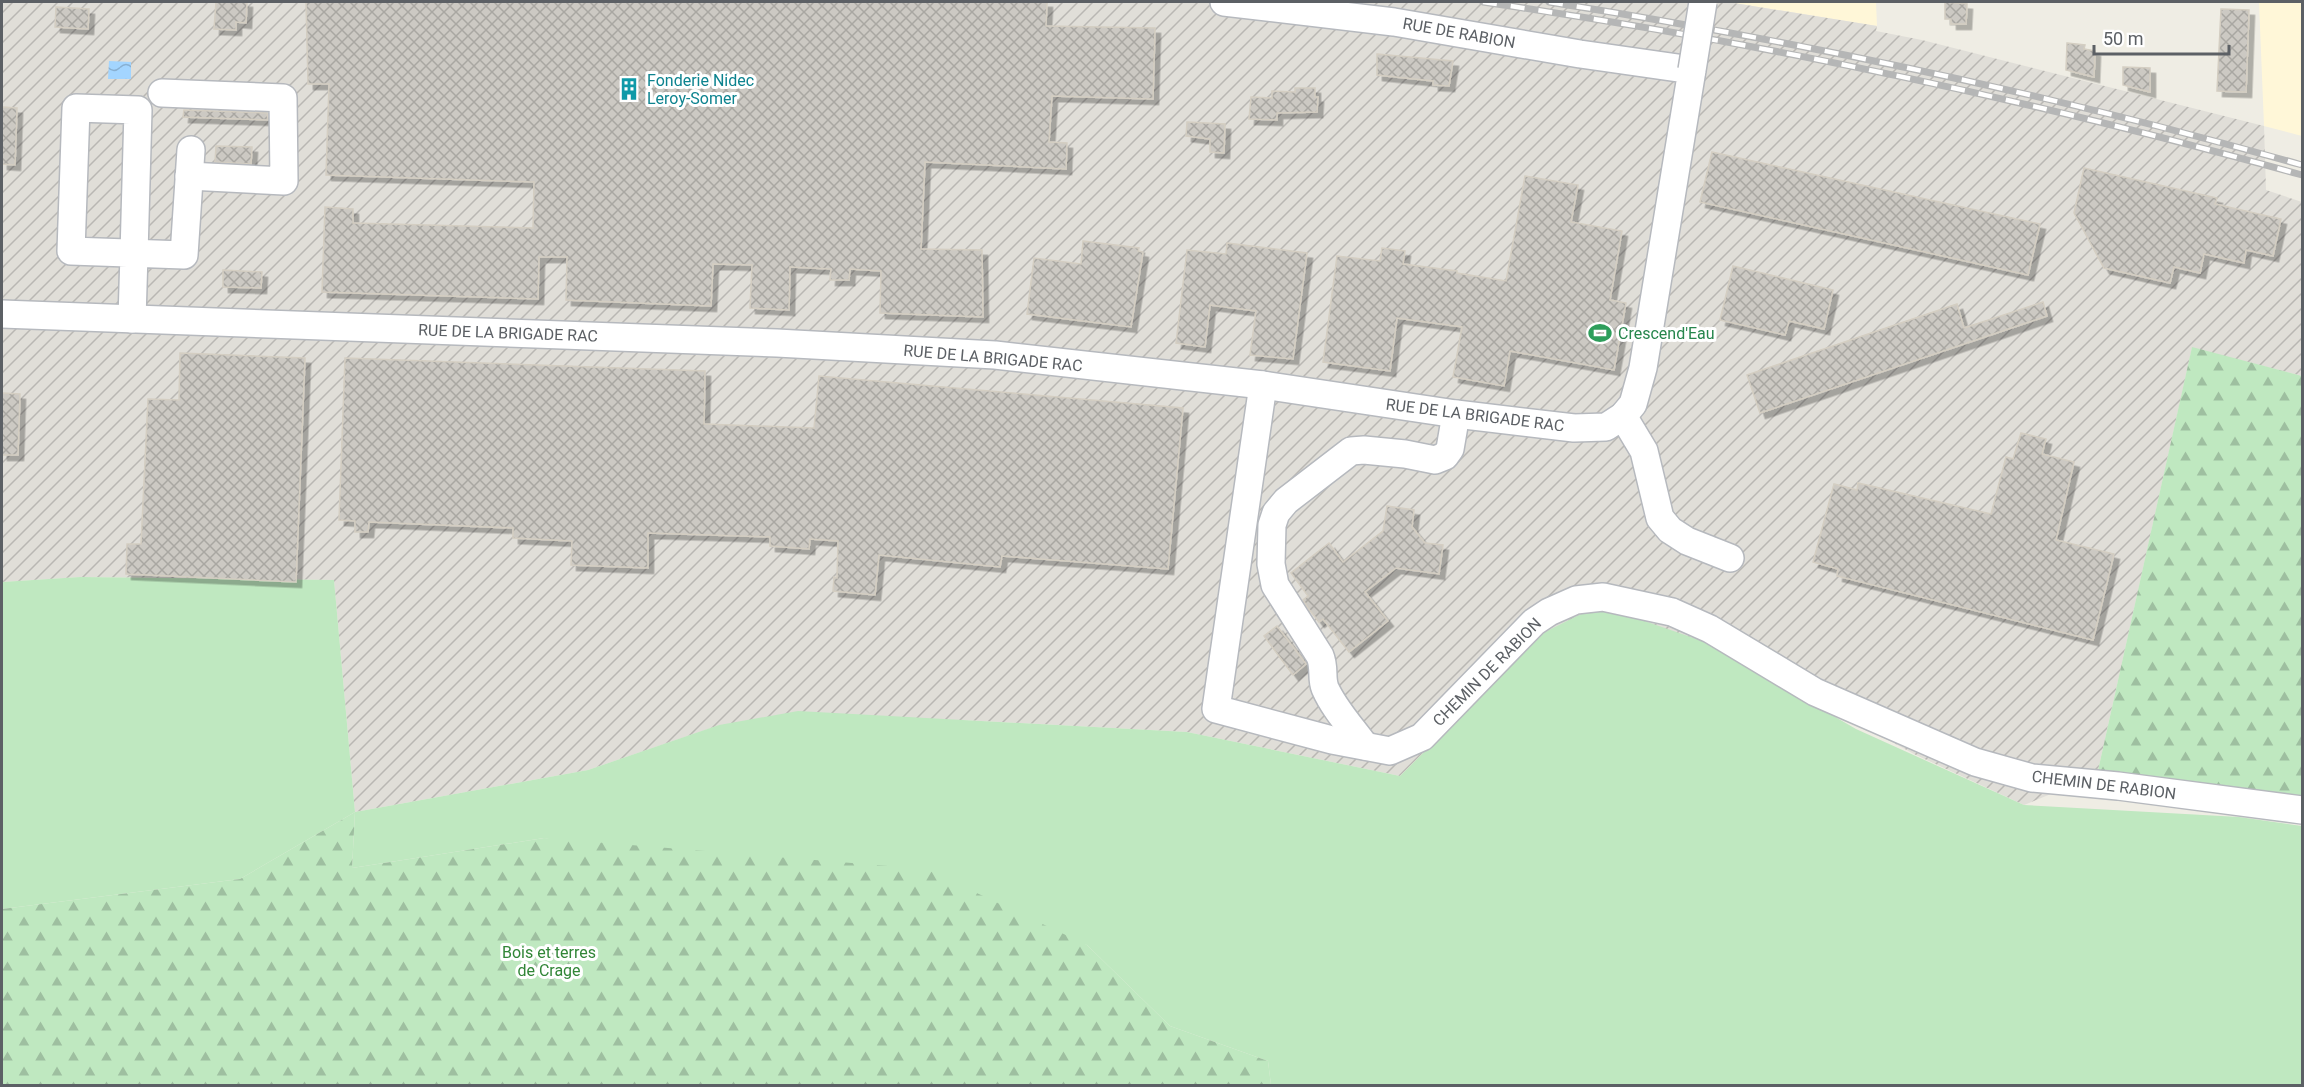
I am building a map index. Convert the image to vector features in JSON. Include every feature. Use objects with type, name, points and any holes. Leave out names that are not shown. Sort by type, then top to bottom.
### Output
[{"type":"street","name":"RUE DE RABION","points":[[1224,2],[1394,22],[1580,54],[1692,70]]},
{"type":"street","points":[[1703,2],[1643,368],[1633,404],[1623,416],[1644,451],[1660,518],[1670,530],[1687,541],[1730,558]]},
{"type":"street","points":[[162,93],[283,98],[284,181],[189,176]]},
{"type":"street","points":[[132,319],[134,254],[138,110],[76,108],[71,251],[134,254],[184,255],[191,150]]},
{"type":"street","name":"RUE DE LA BRIGADE RAC","points":[[2,314],[777,343],[995,355],[1263,385],[1456,414],[1574,428],[1606,427],[1623,416]]},
{"type":"street","name":"CHEMIN DE RABION","points":[[1263,385],[1216,709],[1332,740],[1390,751],[1422,738],[1534,622],[1549,612],[1576,600],[1604,597],[1672,612],[1710,629],[1815,692],[1975,762],[2032,778],[2118,786],[2302,810]]},
{"type":"street","points":[[1365,746],[1323,686],[1324,667],[1320,656],[1275,585],[1271,564],[1272,525],[1276,513],[1286,501],[1351,451],[1405,454],[1435,460],[1446,456],[1450,449],[1456,414]]},
{"type":"shaded area","points":[[2,2],[1728,2],[1877,26],[1876,31],[1922,40],[2264,126],[2266,190],[2302,202],[2302,376],[2192,348],[2097,775],[2024,805],[1916,755],[1708,643],[1545,632],[1400,776],[1187,732],[963,720],[720,725],[588,770],[355,812],[334,580],[80,577],[2,582]]},
{"type":"shaded area","points":[[1728,2],[1876,2],[1877,26]]},
{"type":"shaded area","points":[[2259,2],[2302,2],[2302,136],[2264,126]]},
{"type":"green space","points":[[2192,347],[2302,376],[2302,796],[2097,775]]},
{"type":"green space","points":[[80,577],[334,580],[355,812],[240,879],[2,909],[2,582]]},
{"type":"green space","points":[[1585,612],[1611,612],[1633,617],[1708,643],[1856,729],[2024,805],[2239,817],[2302,826],[2302,1085],[1271,1085],[1268,1061],[1170,1026],[1087,945],[544,838],[352,868],[355,812],[588,770],[719,725],[798,711],[1187,732],[1400,776],[1545,632]]},
{"type":"green space","name":"Bois et terres de Crage","points":[[355,812],[352,868],[544,838],[926,869],[1087,945],[1170,1026],[1268,1061],[1271,1085],[2,1085],[2,909],[240,879]]},
{"type":"water","points":[[109,61],[131,62],[131,79],[108,79]]},
{"type":"building","points":[[216,2],[247,2],[246,23],[236,22],[236,30],[214,29]]},
{"type":"building","name":"Fonderie Nidec Leroy-Somer","points":[[306,2],[1047,2],[1046,26],[1155,28],[1153,99],[1052,96],[1049,142],[1067,143],[1066,169],[925,162],[921,249],[982,250],[983,317],[880,313],[881,271],[850,269],[849,280],[830,280],[831,269],[790,267],[789,310],[750,308],[752,265],[713,264],[711,306],[566,300],[567,257],[539,257],[538,299],[322,292],[325,207],[353,209],[353,223],[533,228],[534,182],[326,175],[329,84],[308,84]]},
{"type":"building","points":[[1945,2],[1967,4],[1966,24],[1951,24],[1951,19],[1945,19]]},
{"type":"building","points":[[56,7],[89,9],[88,29],[55,27]]},
{"type":"building","points":[[2221,9],[2249,10],[2246,92],[2217,91]]},
{"type":"building","points":[[2067,43],[2085,45],[2084,49],[2095,51],[2094,77],[2066,70]]},
{"type":"building","points":[[1377,54],[1453,61],[1449,86],[1433,85],[1433,81],[1377,75]]},
{"type":"building","points":[[2123,67],[2150,68],[2150,92],[2123,85]]},
{"type":"building","points":[[1295,88],[1315,88],[1315,97],[1318,97],[1317,112],[1277,113],[1277,120],[1249,119],[1251,97],[1272,98],[1272,91],[1295,92]]},
{"type":"building","points":[[2,107],[17,108],[15,165],[2,164]]},
{"type":"building","points":[[184,110],[267,113],[268,120],[183,117]]},
{"type":"building","points":[[1187,122],[1225,124],[1224,153],[1210,152],[1210,139],[1186,136]]},
{"type":"building","points":[[216,146],[252,147],[251,164],[215,162]]},
{"type":"building","points":[[1712,152],[2040,224],[2028,275],[1700,202]]},
{"type":"building","points":[[2084,168],[2217,198],[2215,204],[2281,219],[2273,256],[2246,250],[2244,263],[2204,254],[2200,273],[2174,267],[2170,283],[2104,268],[2074,213]]},
{"type":"building","points":[[1525,176],[1578,185],[1571,222],[1622,231],[1610,300],[1626,303],[1614,370],[1510,351],[1504,386],[1453,377],[1462,327],[1397,318],[1390,371],[1323,362],[1337,256],[1380,261],[1382,248],[1405,251],[1403,264],[1457,271],[1457,273],[1506,281]]},
{"type":"building","points":[[1083,241],[1139,248],[1138,251],[1143,252],[1131,327],[1027,314],[1034,258],[1081,264]]},
{"type":"building","points":[[1227,243],[1307,253],[1293,359],[1250,355],[1256,311],[1210,305],[1205,347],[1176,343],[1187,250],[1226,254]]},
{"type":"building","points":[[1733,266],[1833,290],[1824,329],[1789,321],[1785,335],[1720,320]]},
{"type":"building","points":[[223,270],[262,272],[261,288],[223,287]]},
{"type":"building","points":[[2043,302],[2047,316],[1760,413],[1747,375],[1957,304],[1964,328]]},
{"type":"building","points":[[180,353],[305,358],[296,582],[126,574],[127,544],[141,544],[148,399],[179,400]]},
{"type":"building","points":[[345,358],[705,371],[704,424],[814,428],[819,376],[1183,408],[1168,569],[1002,556],[1000,567],[879,555],[875,595],[833,591],[834,577],[837,578],[838,541],[810,539],[809,549],[770,546],[770,537],[648,533],[648,568],[571,565],[572,541],[513,538],[513,528],[369,522],[368,532],[355,532],[355,521],[339,520]]},
{"type":"building","points":[[2,393],[20,394],[18,455],[2,455]]},
{"type":"building","points":[[2021,433],[2046,439],[2042,454],[2074,462],[2056,540],[2114,554],[2093,640],[1837,576],[1838,569],[1813,562],[1834,484],[1857,490],[1858,483],[1991,514],[2006,457],[2013,459]]},
{"type":"building","points":[[1387,506],[1414,510],[1412,527],[1425,543],[1443,545],[1439,574],[1396,568],[1365,592],[1388,621],[1349,652],[1323,619],[1319,622],[1308,608],[1303,600],[1308,596],[1291,573],[1329,543],[1343,562],[1383,531]]},
{"type":"building","points":[[1277,626],[1306,664],[1293,675],[1264,636]]},
{"type":"railway","points":[[1483,2],[1690,35],[1895,75],[2099,122],[2302,175]]},
{"type":"railway","points":[[1549,2],[1739,34],[1928,72],[2116,116],[2302,165]]},
{"type":"place","name":"Fonderie Nidec Leroy-Somer","points":[[629,89]]},
{"type":"place","name":"Crescend'Eau","points":[[1600,333]]}]
